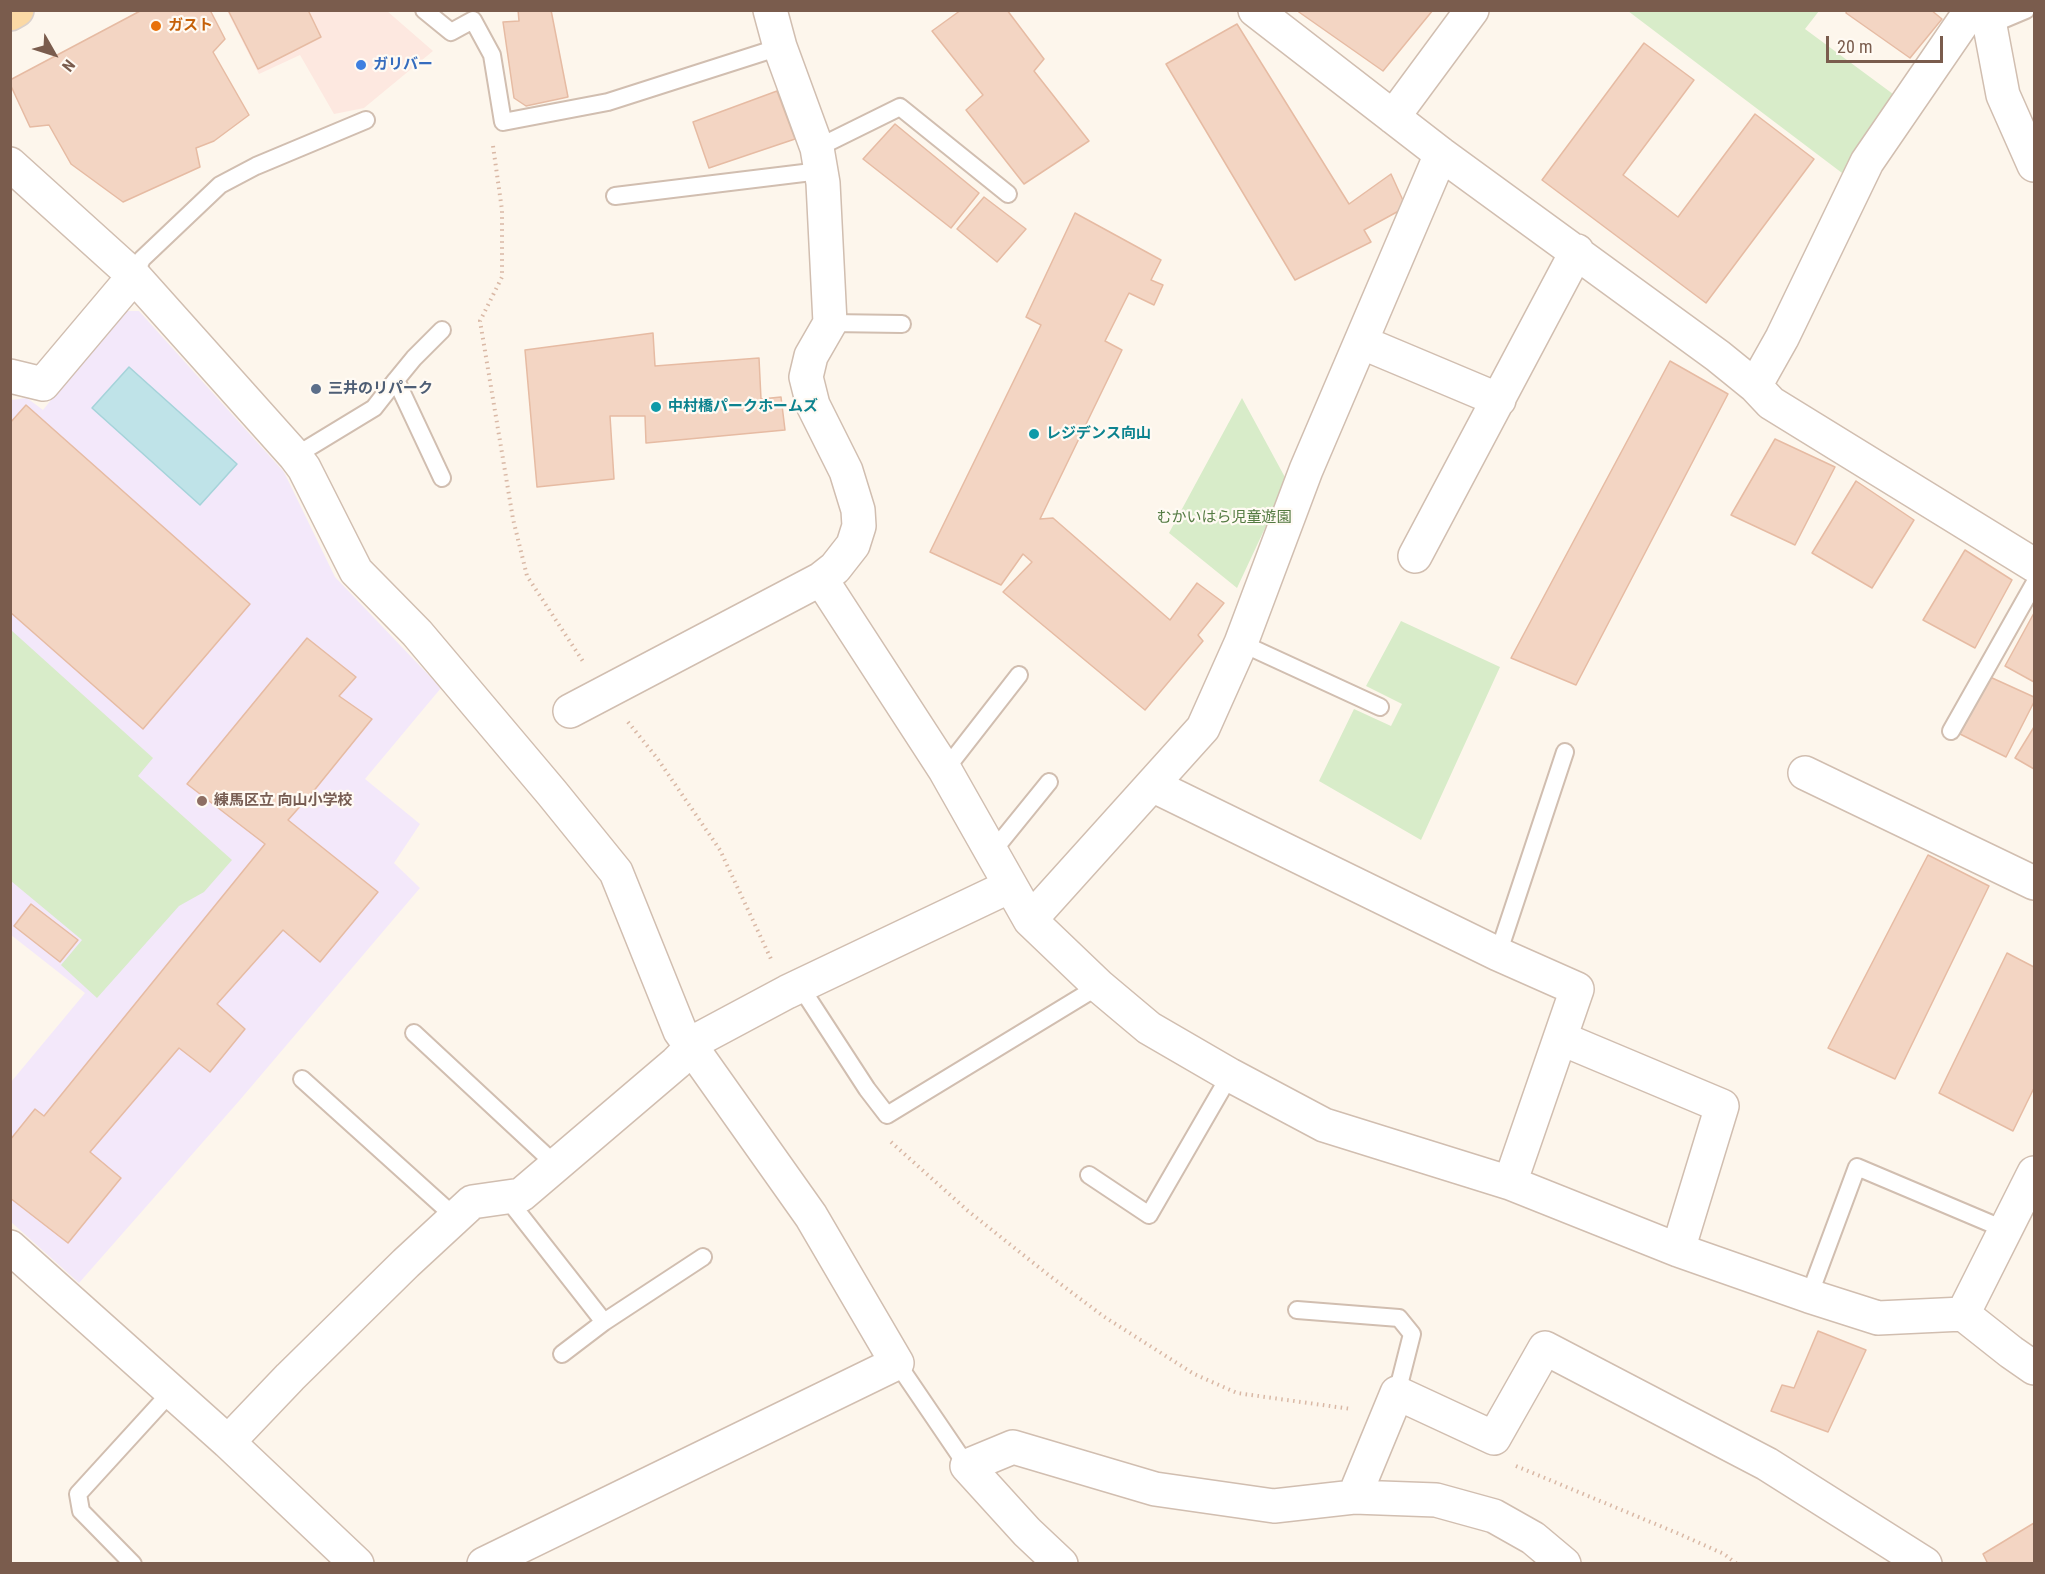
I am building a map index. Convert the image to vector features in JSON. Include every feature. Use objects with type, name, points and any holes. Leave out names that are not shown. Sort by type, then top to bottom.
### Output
[{"type":"main road","points":[[10,14],[17,10]]},
{"type":"street","points":[[570,711],[821,579],[835,568],[853,545],[859,526],[858,510],[846,471],[813,405],[806,377],[811,356],[830,323],[823,183],[819,159],[780,47],[770,10]]},
{"type":"street","points":[[1255,10],[1441,154],[1718,356],[1755,386],[1771,403],[2034,565]]},
{"type":"street","points":[[1393,117],[1472,10]]},
{"type":"street","points":[[1755,386],[1782,338],[1867,162],[1963,22],[1985,16],[2003,95],[2034,165]]},
{"type":"street","points":[[1030,920],[1203,728],[1241,643],[1306,470],[1441,154]]},
{"type":"street","points":[[10,164],[134,276],[295,456],[304,468],[356,571],[424,641],[616,872],[680,1031],[811,1216],[897,1363],[484,1563]]},
{"type":"street","points":[[1415,556],[1576,251]]},
{"type":"street","points":[[10,376],[43,384],[134,276]]},
{"type":"street","points":[[1361,342],[1499,400]]},
{"type":"street","points":[[821,579],[945,770],[993,851],[1030,920],[1099,986],[1149,1028],[1230,1075],[1324,1125],[1510,1183],[1678,1250],[1878,1318],[1964,1314],[2034,1368]]},
{"type":"street","points":[[1804,773],[2034,883]]},
{"type":"street","points":[[1152,785],[1498,954],[1577,989],[1510,1183]]},
{"type":"street","points":[[228,1442],[306,1360],[472,1202],[520,1195],[676,1063],[701,1038],[794,989],[1010,886]]},
{"type":"street","points":[[1560,1038],[1722,1106],[1678,1250]]},
{"type":"street","points":[[1964,1314],[2034,1176]]},
{"type":"street","points":[[10,1247],[172,1391],[357,1563]]},
{"type":"street","points":[[1354,1497],[1392,1403],[1494,1438],[1545,1348],[1767,1464],[1925,1563]]},
{"type":"street","points":[[1060,1563],[1027,1532],[967,1466],[1013,1447],[1155,1490],[1275,1506],[1354,1497],[1436,1500],[1494,1516],[1533,1538],[1564,1563]]},
{"type":"lane","points":[[424,10],[451,32],[473,20],[492,55],[503,122],[608,102],[780,47]]},
{"type":"lane","points":[[1985,16],[2026,10]]},
{"type":"lane","points":[[615,196],[819,159],[900,107],[1008,194]]},
{"type":"lane","points":[[134,276],[142,259],[220,185],[256,166],[366,120]]},
{"type":"lane","points":[[830,323],[902,324]]},
{"type":"lane","points":[[295,456],[374,408],[414,358],[442,330]]},
{"type":"lane","points":[[396,380],[442,478]]},
{"type":"lane","points":[[1951,731],[2034,584]]},
{"type":"lane","points":[[1241,643],[1380,707]]},
{"type":"lane","points":[[945,770],[1019,675]]},
{"type":"lane","points":[[1498,954],[1565,752]]},
{"type":"lane","points":[[993,851],[1049,782]]},
{"type":"lane","points":[[794,989],[887,1115],[1099,986]]},
{"type":"lane","points":[[414,1033],[556,1165]]},
{"type":"lane","points":[[1089,1175],[1149,1215],[1230,1075]]},
{"type":"lane","points":[[302,1079],[456,1217]]},
{"type":"lane","points":[[1809,1296],[1857,1167],[2006,1230]]},
{"type":"lane","points":[[506,1197],[604,1322]]},
{"type":"lane","points":[[562,1354],[604,1322],[703,1257]]},
{"type":"lane","points":[[1297,1310],[1399,1318],[1412,1334],[1392,1403]]},
{"type":"lane","points":[[897,1363],[967,1466]]},
{"type":"lane","points":[[133,1563],[81,1511],[78,1494],[172,1391]]},
{"type":"path","points":[[491,135],[502,210],[502,277],[480,321],[513,519],[527,576],[604,693],[657,758],[720,850],[794,989]]},
{"type":"path","points":[[890,1142],[968,1211],[1046,1273],[1103,1316],[1194,1374],[1237,1393],[1392,1403]]},
{"type":"path","points":[[1508,1462],[1677,1533],[1724,1554],[1737,1563]]},
{"type":"shaded area","name":"ガリバー","points":[[227,11],[387,11],[433,51],[364,108],[334,114],[300,55],[259,74]]},
{"type":"shaded area","name":"練馬区立 向山小学校","points":[[122,311],[139,311],[284,472],[335,577],[441,688],[365,779],[420,824],[394,863],[420,888],[239,1101],[79,1283],[11,1222],[11,1082],[85,993],[11,935],[11,400],[27,398],[43,410]]},
{"type":"green space","points":[[1628,11],[1819,11],[1805,29],[1893,94],[1865,136],[1846,176]]},
{"type":"green space","name":"むかいはら児童遊園","points":[[1242,398],[1287,481],[1237,588],[1169,533]]},
{"type":"green space","points":[[1401,621],[1500,667],[1421,840],[1319,781],[1354,709],[1391,726],[1402,704],[1366,686]]},
{"type":"green space","points":[[11,630],[153,758],[138,776],[232,860],[204,892],[179,906],[97,998],[61,965],[82,940],[11,881]]},
{"type":"water","points":[[129,367],[237,464],[200,505],[92,408]]},
{"type":"building","points":[[142,10],[210,10],[225,39],[213,52],[249,115],[214,141],[196,148],[200,167],[123,202],[71,164],[49,125],[30,127],[10,80]]},
{"type":"building","points":[[228,10],[308,10],[321,37],[258,69]]},
{"type":"building","points":[[518,10],[551,10],[568,97],[526,106],[514,98],[503,22],[519,21]]},
{"type":"building","points":[[961,10],[1007,10],[1044,59],[1034,71],[1089,141],[1024,184],[966,110],[983,95],[932,31]]},
{"type":"building","points":[[1296,10],[1433,10],[1383,71]]},
{"type":"building","points":[[1847,10],[1931,10],[1942,19],[1910,58],[1846,13]]},
{"type":"building","points":[[1237,24],[1349,204],[1391,174],[1406,207],[1364,230],[1371,242],[1295,280],[1166,64]]},
{"type":"building","points":[[1644,43],[1694,80],[1623,175],[1678,217],[1755,114],[1814,159],[1706,303],[1542,180]]},
{"type":"building","points":[[777,91],[795,139],[709,168],[693,122]]},
{"type":"building","points":[[895,124],[979,193],[951,228],[863,159]]},
{"type":"building","points":[[984,197],[1026,229],[997,262],[957,229]]},
{"type":"building","name":"レジデンス向山","points":[[1075,213],[1161,260],[1151,280],[1163,285],[1154,305],[1129,293],[1105,341],[1122,350],[1040,519],[1053,518],[1170,620],[1197,583],[1224,603],[1198,635],[1203,641],[1145,710],[1003,592],[1032,562],[1023,554],[1001,585],[930,552],[1041,325],[1026,317]]},
{"type":"building","name":"中村橋パークホームズ","points":[[653,333],[655,366],[759,358],[761,399],[781,397],[785,430],[646,443],[645,416],[610,416],[614,479],[537,487],[525,350]]},
{"type":"building","points":[[1670,361],[1728,394],[1576,685],[1511,658]]},
{"type":"building","points":[[26,405],[250,604],[143,729],[10,612],[10,423]]},
{"type":"building","points":[[1775,439],[1835,467],[1795,545],[1731,515]]},
{"type":"building","points":[[1856,481],[1914,520],[1872,588],[1812,553]]},
{"type":"building","points":[[1965,550],[2012,580],[1975,648],[1923,620]]},
{"type":"building","points":[[2034,613],[2034,682],[2005,666]]},
{"type":"building","points":[[307,638],[356,677],[339,696],[372,719],[288,820],[378,892],[320,962],[283,930],[217,1004],[245,1029],[210,1072],[179,1048],[90,1152],[121,1178],[68,1243],[10,1198],[10,1140],[35,1109],[44,1116],[265,844],[187,784]]},
{"type":"building","points":[[1990,677],[2034,697],[2034,702],[2006,757],[1960,734]]},
{"type":"building","points":[[2034,727],[2034,769],[2015,758]]},
{"type":"building","points":[[1928,855],[1989,886],[1895,1079],[1828,1048]]},
{"type":"building","points":[[31,904],[78,940],[60,962],[14,926]]},
{"type":"building","points":[[2007,953],[2034,967],[2034,1088],[2013,1131],[1939,1093]]},
{"type":"building","points":[[1818,1331],[1866,1350],[1828,1432],[1771,1411],[1782,1385],[1794,1388]]},
{"type":"building","points":[[2034,1523],[2034,1564],[1988,1564],[1983,1554]]},
{"type":"place","name":"ガスト","points":[[156,26]]},
{"type":"place","name":"ガリバー","points":[[361,65]]},
{"type":"place","name":"三井のリパーク","points":[[316,389]]},
{"type":"place","name":"中村橋パークホームズ","points":[[656,407]]},
{"type":"place","name":"レジデンス向山","points":[[1034,434]]},
{"type":"place","name":"練馬区立 向山小学校","points":[[202,801]]}]
